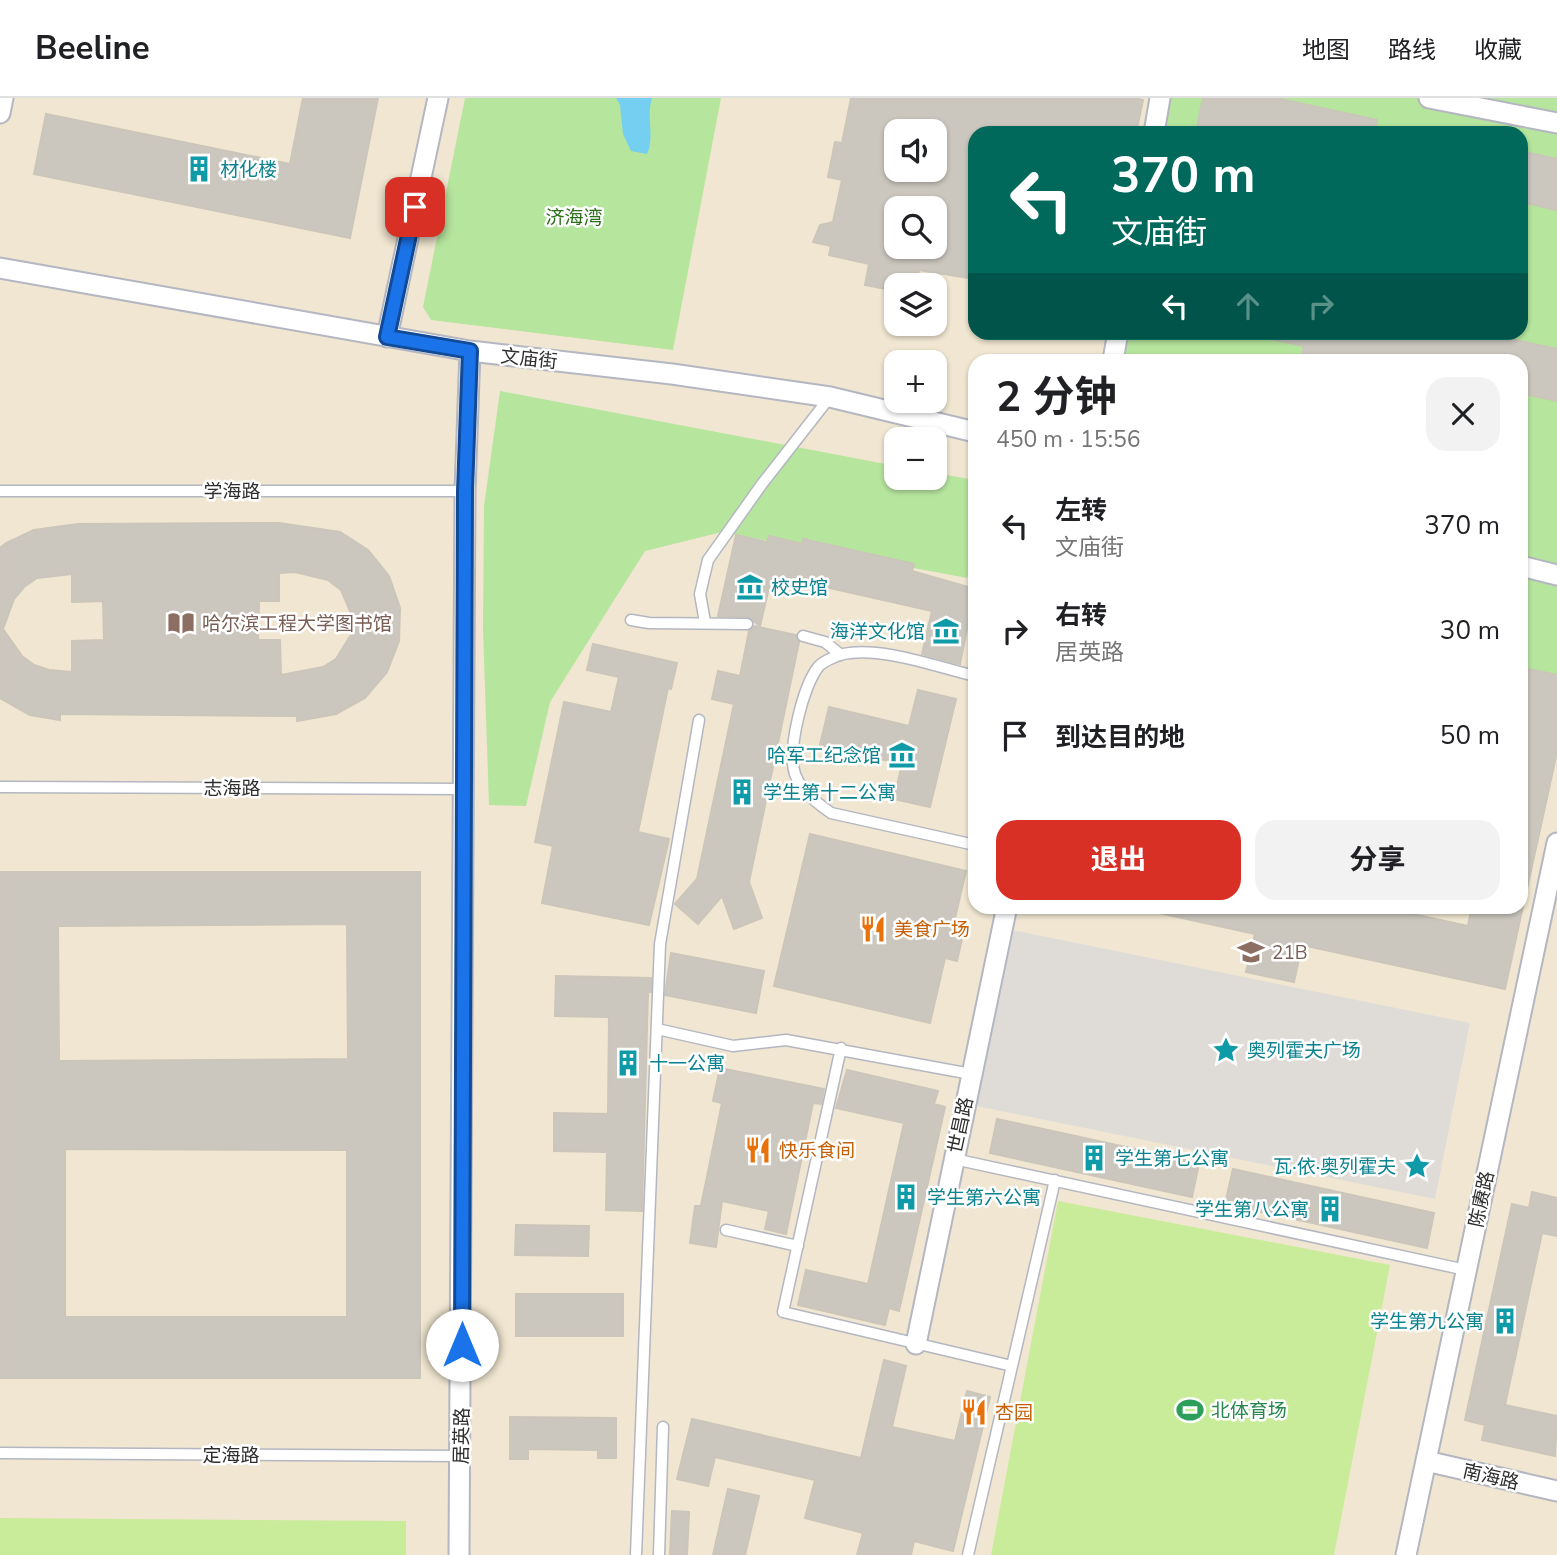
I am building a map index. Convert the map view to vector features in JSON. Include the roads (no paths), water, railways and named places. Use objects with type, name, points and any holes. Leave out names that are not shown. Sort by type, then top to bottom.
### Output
[{"type":"street","points":[[0,113],[3,98]]},
{"type":"street","points":[[387,337],[438,98]]},
{"type":"street","points":[[1155,126],[1160,98]]},
{"type":"street","points":[[1429,98],[1557,123]]},
{"type":"street","name":"文庙街","points":[[0,268],[470,351],[672,374],[830,397],[968,430]]},
{"type":"street","name":"居英路","points":[[458,1555],[461,1456],[465,491],[470,351]]},
{"type":"street","points":[[1528,568],[1557,575]]},
{"type":"street","name":"陈赓路","points":[[1406,1555],[1557,843]]},
{"type":"street","name":"世昌路","points":[[915,1343],[1005,914]]},
{"type":"street","name":"南海路","points":[[1426,1461],[1557,1491]]},
{"type":"lane","points":[[705,622],[700,594],[708,560],[762,484],[830,397]]},
{"type":"lane","name":"学海路","points":[[0,491],[465,491]]},
{"type":"lane","points":[[631,620],[649,624],[747,624]]},
{"type":"lane","points":[[803,636],[825,642],[841,655]]},
{"type":"lane","points":[[968,674],[867,651],[841,655],[821,664],[809,681],[792,750],[795,775],[811,799],[831,813],[968,843]]},
{"type":"lane","points":[[636,1555],[660,944],[664,907],[699,720]]},
{"type":"lane","name":"志海路","points":[[0,787],[464,789]]},
{"type":"lane","points":[[657,1029],[733,1046],[786,1040],[971,1074]]},
{"type":"lane","points":[[841,1048],[783,1312],[1012,1366]]},
{"type":"lane","points":[[953,1159],[1466,1270]]},
{"type":"lane","points":[[968,1555],[1055,1180]]},
{"type":"lane","points":[[726,1230],[798,1246]]},
{"type":"lane","points":[[659,1555],[663,1427]]},
{"type":"lane","name":"定海路","points":[[0,1453],[461,1456]]},
{"type":"water","points":[[616,98],[652,98],[647,154],[631,151],[623,134],[620,105]]},
{"type":"place","name":"材化楼","points":[[199,169]]},
{"type":"place","name":"校史馆","points":[[750,587]]},
{"type":"place","name":"哈尔滨工程大学图书馆","points":[[181,623]]},
{"type":"place","name":"海洋文化馆","points":[[946,631]]},
{"type":"place","name":"哈军工纪念馆","points":[[902,755]]},
{"type":"place","name":"学生第十二公寓","points":[[742,792]]},
{"type":"place","name":"美食广场","points":[[873,929]]},
{"type":"place","name":"21B","points":[[1251,952]]},
{"type":"place","name":"奥列霍夫广场","points":[[1226,1050]]},
{"type":"place","name":"十一公寓","points":[[628,1063]]},
{"type":"place","name":"快乐食间","points":[[758,1150]]},
{"type":"place","name":"学生第七公寓","points":[[1094,1158]]},
{"type":"place","name":"瓦·依·奥列霍夫","points":[[1417,1166]]},
{"type":"place","name":"学生第六公寓","points":[[906,1197]]},
{"type":"place","name":"学生第八公寓","points":[[1330,1209]]},
{"type":"place","name":"学生第九公寓","points":[[1505,1321]]},
{"type":"place","name":"北体育场","points":[[1190,1410]]},
{"type":"place","name":"杏园","points":[[974,1412]]},
{"type":"park label","name":"济海湾","points":[[574,217]]}]
